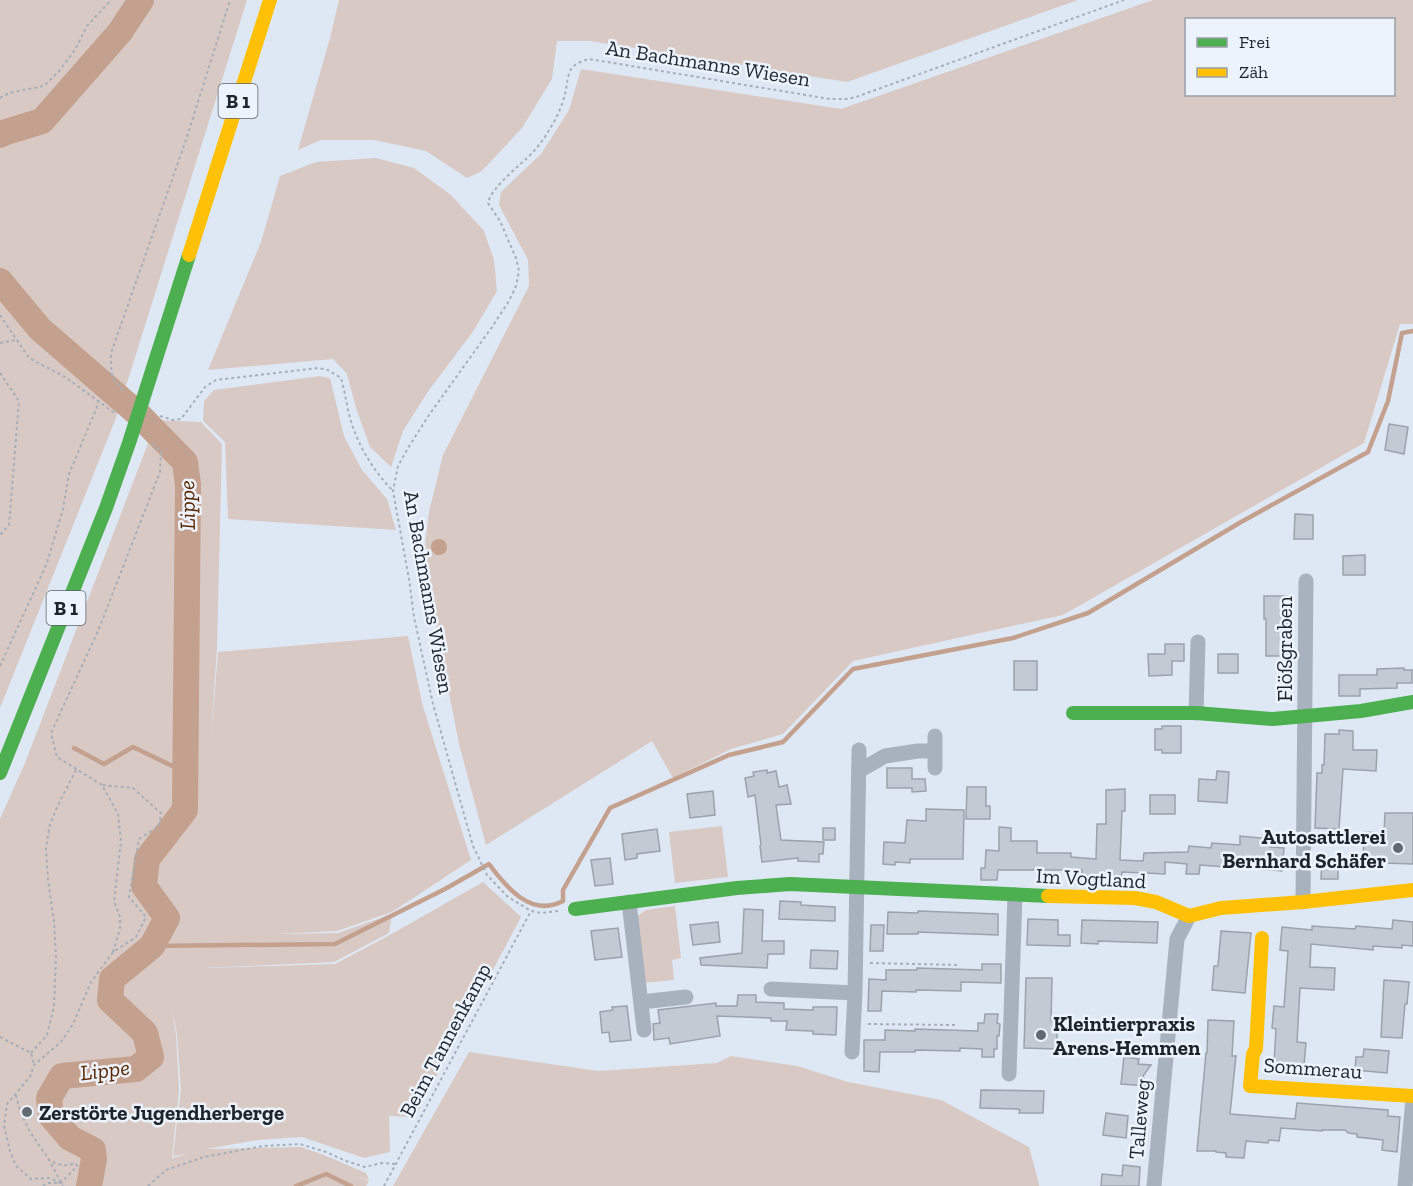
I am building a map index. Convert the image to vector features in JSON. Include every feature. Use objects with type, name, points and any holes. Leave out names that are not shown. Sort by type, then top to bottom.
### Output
[{"type":"main road","name":"B 1","points":[[0,773],[106,508],[129,443],[270,0]]},
{"type":"main road","points":[[1305,717],[1413,702]]},
{"type":"main road","name":"Flößgraben","points":[[1073,713],[1196,713],[1272,719],[1305,717]]},
{"type":"main road","name":"Im Vogtland","points":[[575,909],[737,888],[790,885],[1135,898],[1156,902],[1189,916]]},
{"type":"main road","points":[[1189,916],[1221,908],[1413,890]]},
{"type":"main road","name":"Sommerau","points":[[1262,938],[1256,1049],[1253,1054],[1250,1086],[1413,1097]]},
{"type":"street","name":"Flößgraben","points":[[1303,902],[1306,581]]},
{"type":"street","points":[[1196,713],[1198,642]]},
{"type":"street","points":[[859,771],[885,756],[918,751],[935,743],[935,768]]},
{"type":"street","points":[[852,1052],[859,750]]},
{"type":"street","name":"Im Vogtland","points":[[1009,1074],[1015,895]]},
{"type":"street","points":[[628,902],[644,1030]]},
{"type":"street","name":"Talleweg","points":[[1154,1186],[1177,939],[1189,916]]},
{"type":"street","points":[[771,989],[855,993]]},
{"type":"street","points":[[641,1002],[686,997]]},
{"type":"street","name":"Sommerau","points":[[1405,1186],[1413,1097]]},
{"type":"path","points":[[0,98],[9,93],[44,86],[75,50],[87,26],[111,0]]},
{"type":"path","points":[[126,393],[112,377],[111,354],[187,137],[230,0]]},
{"type":"path","name":"An Bachmanns Wiesen","points":[[531,911],[508,897],[487,875],[468,831],[433,704],[414,617],[393,491],[398,466],[408,448],[492,327],[516,286],[519,271],[516,258],[504,228],[488,200],[534,151],[548,132],[565,97],[570,71],[574,66],[589,59],[830,99],[847,99],[1124,0]]},
{"type":"path","points":[[0,315],[29,358],[65,377],[122,418]]},
{"type":"path","points":[[0,343],[16,340]]},
{"type":"path","points":[[156,414],[173,420],[181,419],[205,387],[216,381],[318,368],[328,370],[341,378],[356,435],[365,457],[393,491]]},
{"type":"path","points":[[0,373],[19,401],[9,525],[0,535]]},
{"type":"path","points":[[0,666],[47,563],[63,509],[69,474],[99,402]]},
{"type":"path","points":[[113,952],[136,937],[146,917],[129,897],[139,839],[159,826],[161,813],[133,788],[102,785],[57,757],[51,733],[98,631],[160,472],[161,452],[148,440]]},
{"type":"path","points":[[31,1053],[47,1035],[54,1006],[56,955],[46,848],[50,824],[77,769]]},
{"type":"path","points":[[62,1184],[49,1178],[31,1179],[16,1166],[2,1126],[7,1104],[30,1077],[34,1065],[61,1042],[73,1024],[91,982],[113,952],[120,929],[120,917],[114,900],[121,841],[118,814],[102,785]]},
{"type":"path","points":[[531,911],[542,913],[575,909]]},
{"type":"path","name":"Beim Tannenkamp","points":[[384,1185],[531,911]]},
{"type":"path","points":[[854,962],[960,964]]},
{"type":"path","points":[[853,1024],[956,1025]]},
{"type":"path","points":[[0,1037],[31,1053],[34,1065]]},
{"type":"path","points":[[16,1095],[20,1111],[30,1132],[62,1184]]},
{"type":"path","points":[[148,1186],[166,1170],[204,1156],[263,1146],[300,1144],[365,1167],[381,1163],[396,1164]]},
{"type":"path","points":[[48,1158],[57,1165],[75,1163],[77,1166],[62,1184]]},
{"type":"path","points":[[43,1186],[47,1183],[62,1184]]},
{"type":"shaded area","points":[[0,0],[247,0],[116,418],[0,708]]},
{"type":"shaded area","points":[[339,0],[1078,0],[847,82],[590,41],[557,41],[552,79],[522,128],[482,171],[467,178],[426,151],[374,140],[321,140],[298,150]]},
{"type":"shaded area","points":[[1153,0],[1413,0],[1413,324],[1400,324],[1364,443],[1063,615],[853,661],[783,734],[731,749],[673,778],[652,741],[486,845],[459,744],[424,552],[429,512],[443,455],[529,286],[528,260],[499,205],[501,192],[541,154],[569,110],[581,69],[841,109]]},
{"type":"shaded area","points":[[376,158],[414,168],[451,195],[484,231],[494,260],[497,291],[474,330],[427,393],[403,431],[391,467],[370,447],[347,374],[333,359],[208,370],[261,242],[280,176],[316,162]]},
{"type":"shaded area","points":[[320,376],[330,378],[344,436],[362,470],[387,499],[396,530],[228,519],[225,442],[203,421],[204,401],[214,390]]},
{"type":"shaded area","points":[[157,420],[201,422],[222,444],[217,648],[211,738],[218,652],[408,636],[422,703],[471,860],[392,912],[337,931],[276,934],[338,933],[392,914],[389,933],[334,962],[203,968],[335,964],[483,882],[521,917],[415,1117],[389,1116],[390,1152],[364,1158],[302,1137],[258,1140],[206,1149],[301,1147],[366,1173],[369,1180],[356,1176],[369,1181],[366,1186],[0,1186],[0,819],[25,763]],"holes":[[[171,1005],[177,1034],[181,1089],[173,1156],[186,1154],[172,1158],[179,1090],[176,1034]]]},
{"type":"shaded area","points":[[439,539],[447,547],[439,555],[431,547]]},
{"type":"shaded area","points":[[722,826],[728,877],[675,883],[669,832]]},
{"type":"shaded area","points":[[675,906],[681,958],[672,960],[674,980],[643,983],[635,918],[646,910]]},
{"type":"shaded area","points":[[469,1052],[598,1071],[717,1063],[731,1056],[797,1066],[848,1082],[941,1100],[1029,1147],[1039,1186],[393,1186]]},
{"type":"building","points":[[1389,424],[1408,427],[1404,454],[1385,450]]},
{"type":"building","points":[[1295,514],[1313,515],[1313,539],[1294,539]]},
{"type":"building","points":[[1365,555],[1365,575],[1343,575],[1343,556]]},
{"type":"building","points":[[1264,596],[1287,596],[1291,656],[1266,656]]},
{"type":"building","points":[[1165,644],[1184,644],[1184,661],[1172,661],[1172,675],[1149,676],[1148,654],[1165,654]]},
{"type":"building","points":[[1218,654],[1238,654],[1238,673],[1218,673]]},
{"type":"building","points":[[1014,661],[1037,661],[1037,690],[1014,690]]},
{"type":"building","points":[[1404,668],[1404,670],[1412,670],[1412,683],[1397,683],[1397,688],[1360,689],[1360,696],[1339,696],[1339,675],[1377,675],[1377,669]]},
{"type":"building","points":[[1162,726],[1181,726],[1181,753],[1162,753],[1162,750],[1155,750],[1155,729],[1162,729]]},
{"type":"building","points":[[1339,730],[1353,731],[1353,750],[1377,750],[1376,771],[1343,769],[1339,829],[1315,828],[1317,773],[1322,773],[1322,765],[1324,765],[1325,734],[1339,734]]},
{"type":"building","points":[[887,768],[912,768],[912,779],[925,779],[926,791],[912,792],[912,788],[887,788]]},
{"type":"building","points":[[767,770],[767,773],[776,771],[779,787],[787,785],[791,804],[776,805],[781,840],[824,842],[823,854],[819,854],[819,862],[798,861],[798,858],[762,862],[755,795],[748,797],[745,778],[754,776],[753,772]]},
{"type":"building","points":[[1217,771],[1229,772],[1227,803],[1198,801],[1199,779],[1216,780]]},
{"type":"building","points":[[967,787],[986,787],[986,806],[990,806],[990,819],[966,819]]},
{"type":"building","points":[[1125,789],[1120,860],[1143,861],[1144,853],[1188,852],[1189,846],[1211,848],[1212,843],[1240,845],[1240,836],[1270,839],[1270,847],[1284,848],[1282,871],[1200,865],[1199,874],[1186,874],[1187,864],[1165,862],[1165,874],[1122,872],[1121,878],[1082,876],[1082,870],[998,870],[997,880],[981,880],[981,868],[985,868],[986,850],[999,851],[999,827],[1011,828],[1011,841],[1037,841],[1037,853],[1071,853],[1071,857],[1096,859],[1097,824],[1106,824],[1106,790]]},
{"type":"building","points":[[713,791],[715,815],[690,818],[687,794]]},
{"type":"building","points":[[1150,795],[1175,795],[1175,814],[1150,814]]},
{"type":"building","points":[[926,809],[964,810],[963,859],[910,859],[910,863],[883,864],[884,842],[905,843],[907,820],[926,821]]},
{"type":"building","name":"Autosattlerei Bernhard Schäfer","points":[[1385,813],[1413,813],[1413,864],[1383,863],[1383,866],[1363,866],[1364,832],[1384,833]]},
{"type":"building","points":[[823,828],[835,828],[835,840],[823,840]]},
{"type":"building","points":[[657,829],[660,851],[637,854],[637,858],[625,860],[622,834]]},
{"type":"building","points":[[1322,857],[1338,857],[1338,879],[1321,879]]},
{"type":"building","points":[[610,858],[613,884],[595,886],[591,860]]},
{"type":"building","points":[[780,901],[835,907],[835,921],[779,919]]},
{"type":"building","points":[[744,909],[763,910],[762,941],[784,941],[784,954],[768,954],[767,968],[701,965],[700,958],[742,953]]},
{"type":"building","points":[[918,911],[998,914],[998,935],[918,932],[918,934],[887,934],[888,912],[918,913]]},
{"type":"building","points":[[1028,919],[1058,920],[1058,935],[1070,935],[1070,946],[1027,945]]},
{"type":"building","points":[[1082,920],[1158,922],[1157,943],[1098,941],[1098,944],[1081,943]]},
{"type":"building","points":[[1393,920],[1413,922],[1413,946],[1402,945],[1402,948],[1373,946],[1373,950],[1311,944],[1310,967],[1335,968],[1334,990],[1300,988],[1297,1042],[1306,1043],[1304,1065],[1274,1063],[1276,1029],[1272,1028],[1274,1006],[1284,1007],[1288,951],[1280,950],[1282,927],[1312,930],[1312,926],[1392,929]]},
{"type":"building","points":[[718,922],[720,942],[693,945],[690,925]]},
{"type":"building","points":[[871,925],[884,925],[883,951],[870,951]]},
{"type":"building","points":[[618,928],[622,957],[595,960],[591,931]]},
{"type":"building","points":[[1221,931],[1251,933],[1245,993],[1212,990],[1214,966],[1218,966]]},
{"type":"building","points":[[811,950],[838,951],[837,969],[810,968]]},
{"type":"building","points":[[982,964],[1001,964],[1001,983],[961,982],[961,991],[882,991],[881,1011],[868,1011],[869,979],[886,980],[886,970],[917,970],[917,968],[982,970]]},
{"type":"building","points":[[1026,978],[1052,978],[1051,1021],[1057,1021],[1057,1049],[1024,1048]]},
{"type":"building","points":[[1384,980],[1409,982],[1402,1038],[1381,1037]]},
{"type":"building","points":[[738,995],[756,995],[756,1002],[784,1003],[784,1009],[813,1010],[813,1007],[837,1007],[836,1035],[786,1030],[787,1021],[771,1021],[771,1018],[717,1016],[720,1036],[670,1044],[669,1038],[654,1040],[653,1024],[660,1023],[658,1010],[716,1003],[716,1006],[737,1006]]},
{"type":"building","points":[[627,1006],[631,1040],[610,1042],[609,1032],[602,1033],[600,1012],[613,1010],[612,1007]]},
{"type":"building","points":[[985,1014],[998,1014],[999,1036],[997,1036],[997,1049],[994,1049],[994,1057],[982,1057],[982,1049],[960,1048],[960,1051],[880,1052],[879,1072],[864,1071],[864,1040],[885,1040],[885,1030],[978,1031],[978,1023],[984,1023]]},
{"type":"building","points":[[1208,1020],[1234,1021],[1232,1056],[1236,1056],[1230,1114],[1295,1119],[1297,1103],[1388,1110],[1388,1116],[1400,1117],[1397,1152],[1382,1150],[1383,1140],[1357,1137],[1357,1134],[1348,1133],[1345,1130],[1281,1128],[1279,1141],[1269,1140],[1268,1143],[1246,1141],[1244,1158],[1226,1157],[1226,1153],[1216,1151],[1197,1151]]},
{"type":"building","points":[[1364,1049],[1389,1051],[1387,1073],[1355,1070],[1356,1057],[1363,1057]]},
{"type":"building","points":[[1124,1057],[1139,1059],[1138,1064],[1151,1065],[1143,1076],[1147,1086],[1121,1084]]},
{"type":"building","points":[[981,1090],[1044,1091],[1043,1113],[1019,1113],[1020,1110],[1017,1109],[980,1108]]},
{"type":"building","points":[[1106,1113],[1128,1116],[1126,1138],[1103,1135]]},
{"type":"building","points":[[1123,1165],[1140,1167],[1139,1186],[1101,1186],[1102,1174],[1122,1176]]},
{"type":"waterway","name":"Lippe","points":[[0,135],[42,121],[120,32],[141,0]]},
{"type":"waterway","name":"Lippe","points":[[0,281],[40,329],[137,413],[185,462],[188,485],[185,810],[147,859],[144,886],[167,918],[152,946],[112,979],[110,1000],[145,1033],[151,1057],[136,1069],[62,1076],[49,1098],[51,1116],[70,1138],[93,1150],[94,1159],[89,1186]]},
{"type":"waterway","points":[[152,946],[335,944],[445,889],[489,864],[520,898],[540,906],[563,901],[563,890],[610,808],[729,755],[783,742],[853,669],[1013,638],[1088,613],[1241,522],[1368,452],[1388,401],[1402,333],[1413,331]]},
{"type":"waterway","name":"Lippe","points":[[74,748],[104,764],[133,747],[185,772]]},
{"type":"waterway","points":[[296,1186],[326,1174],[351,1186]]},
{"type":"traffic: fast","points":[[0,773],[106,508],[189,255]]},
{"type":"traffic: fast","points":[[1073,713],[1196,713],[1273,719],[1361,711],[1413,702]]},
{"type":"traffic: fast","points":[[575,909],[737,888],[790,884],[1048,896]]},
{"type":"traffic: slow","points":[[189,255],[270,0]]},
{"type":"traffic: slow","points":[[1048,896],[1135,898],[1156,902],[1189,916],[1221,908],[1413,890]]},
{"type":"traffic: slow","points":[[1262,938],[1256,1049],[1253,1054],[1250,1086],[1413,1096]]},
{"type":"place","name":"Autosattlerei Bernhard Schäfer","points":[[1398,848]]},
{"type":"place","name":"Kleintierpraxis Arens-Hemmen","points":[[1041,1035]]},
{"type":"place","name":"Zerstörte Jugendherberge","points":[[27,1112]]}]
